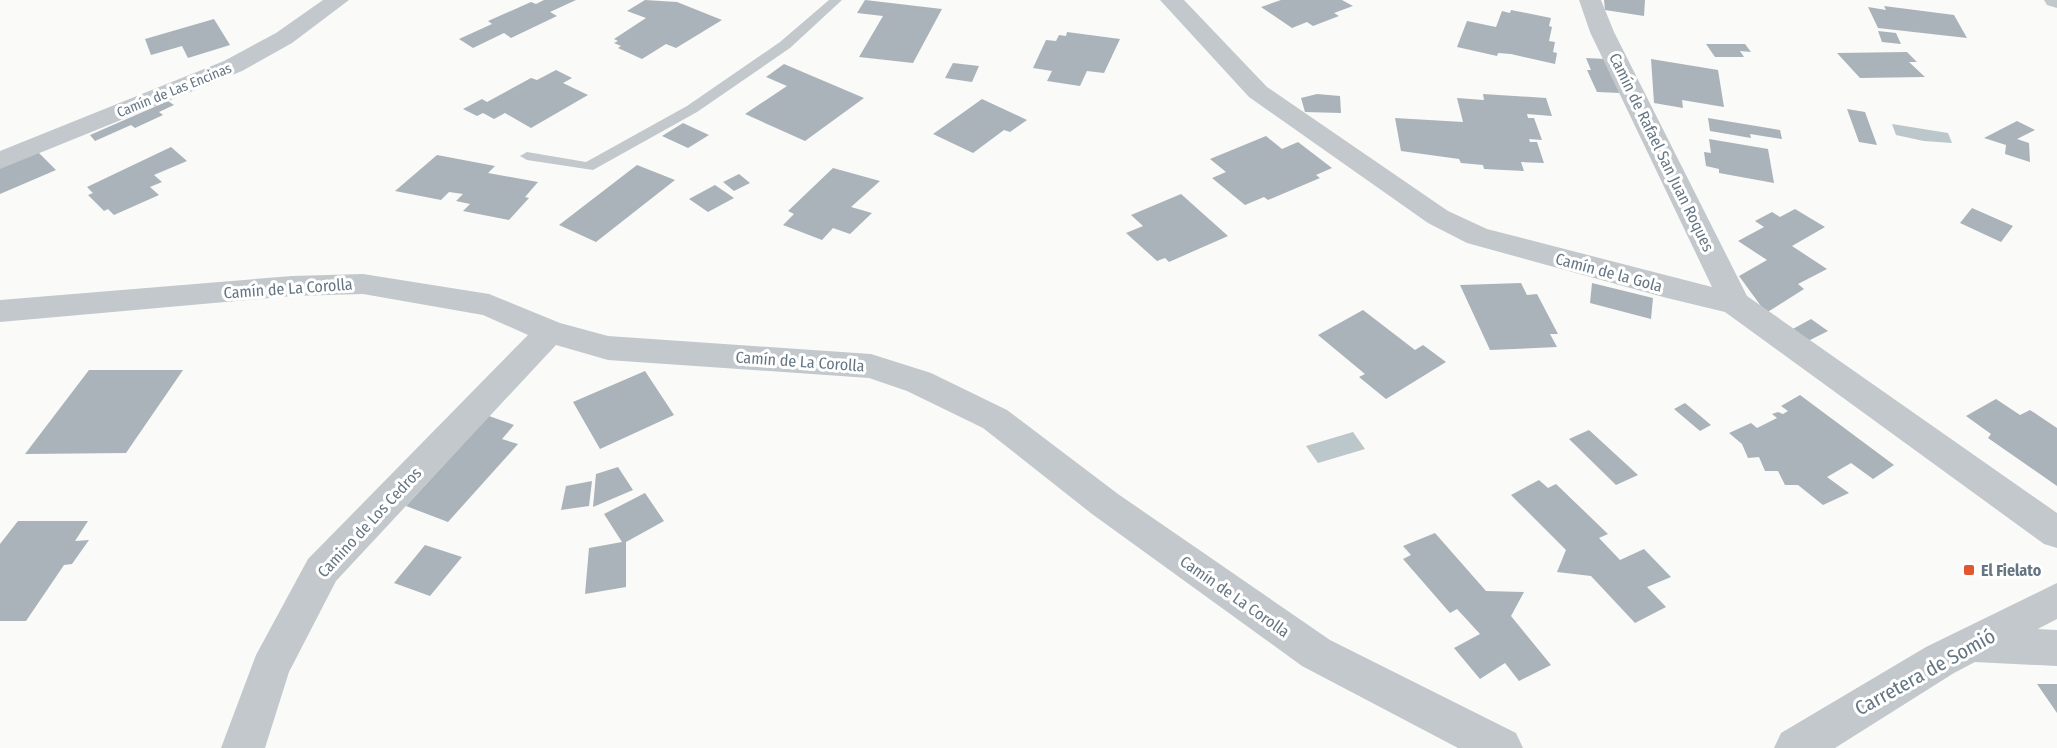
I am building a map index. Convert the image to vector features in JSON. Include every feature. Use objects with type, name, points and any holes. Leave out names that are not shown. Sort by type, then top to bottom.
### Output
[{"type":"street","name":"Camín de Las Encinas","points":[[0,161],[234,66],[284,38],[338,0]]},
{"type":"street","name":"Camín de la Gola","points":[[1172,0],[1258,92],[1438,217],[1477,236],[1668,288],[1735,303],[2057,533]]},
{"type":"street","name":"Camín de Rafael San Juan Roques","points":[[1590,0],[1602,32],[1735,303]]},
{"type":"street","name":"Camín de La Corolla","points":[[0,311],[292,286],[363,284],[489,305],[550,332],[608,348],[871,366],[919,382],[995,419],[1105,504],[1316,653],[1501,748]]},
{"type":"street","name":"Camino de Los Cedros","points":[[243,748],[270,668],[322,570],[550,332]]},
{"type":"street","name":"Carretera de Somió","points":[[1796,748],[1940,660],[2057,600]]},
{"type":"street","points":[[1975,644],[2057,648]]},
{"type":"lane","points":[[527,156],[588,167],[692,109],[785,45],[836,0]]},
{"type":"shaded area","points":[[1892,124],[1948,133],[1952,143],[1924,141],[1896,135]]},
{"type":"shaded area","points":[[1353,432],[1365,449],[1318,463],[1306,446]]},
{"type":"building","points":[[544,0],[576,0],[550,12],[557,16],[511,38],[504,33],[473,48],[459,39],[492,24],[488,21],[531,2],[536,4]]},
{"type":"building","points":[[645,0],[677,2],[722,20],[676,48],[666,44],[642,59],[618,48],[621,46],[614,43],[618,41],[614,39],[646,18],[627,11]]},
{"type":"building","points":[[865,0],[942,9],[913,63],[859,57],[883,16],[857,13]]},
{"type":"building","points":[[1281,0],[1342,0],[1353,6],[1334,13],[1339,16],[1313,26],[1307,22],[1292,28],[1261,7]]},
{"type":"building","points":[[1604,0],[1645,0],[1644,16],[1605,10]]},
{"type":"building","points":[[1884,6],[1954,15],[1967,38],[1878,28],[1868,7],[1886,10]]},
{"type":"building","points":[[1511,10],[1551,18],[1549,41],[1555,42],[1553,52],[1557,53],[1555,64],[1511,54],[1498,53],[1497,56],[1457,47],[1467,21],[1496,27],[1502,11],[1510,13]]},
{"type":"building","points":[[214,19],[230,45],[188,58],[182,46],[151,55],[145,39]]},
{"type":"building","points":[[1878,31],[1896,33],[1901,44],[1882,42]]},
{"type":"building","points":[[1067,32],[1120,39],[1104,73],[1087,71],[1080,86],[1047,81],[1052,71],[1033,68],[1046,40],[1056,41],[1059,35],[1066,36]]},
{"type":"building","points":[[1706,44],[1745,44],[1751,52],[1740,51],[1744,57],[1715,57]]},
{"type":"building","points":[[1907,52],[1917,62],[1909,62],[1925,77],[1860,78],[1837,53]]},
{"type":"building","points":[[1586,58],[1605,59],[1621,93],[1597,92],[1587,70],[1591,70]]},
{"type":"building","points":[[1651,59],[1718,70],[1724,107],[1682,100],[1683,108],[1654,103]]},
{"type":"building","points":[[953,63],[979,66],[972,82],[945,78]]},
{"type":"building","points":[[784,64],[864,98],[805,141],[745,114],[787,86],[766,77]]},
{"type":"building","points":[[556,70],[572,78],[563,83],[588,95],[531,128],[505,113],[494,119],[483,113],[477,116],[463,109],[482,99],[487,102],[531,78],[537,80]]},
{"type":"building","points":[[1317,94],[1340,96],[1341,113],[1305,112],[1301,98]]},
{"type":"building","points":[[1483,94],[1546,98],[1552,116],[1527,114],[1528,118],[1534,118],[1542,140],[1529,139],[1530,142],[1537,142],[1544,163],[1521,162],[1524,171],[1484,169],[1483,165],[1461,163],[1459,159],[1401,151],[1395,118],[1463,122],[1457,98],[1484,100]]},
{"type":"building","points":[[982,99],[1027,120],[1010,132],[1004,130],[973,153],[933,134]]},
{"type":"building","points":[[168,101],[174,105],[159,112],[163,115],[135,128],[131,125],[95,141],[90,135]]},
{"type":"building","points":[[1847,109],[1865,112],[1877,145],[1859,142]]},
{"type":"building","points":[[1708,118],[1780,130],[1782,139],[1750,134],[1751,138],[1710,131]]},
{"type":"building","points":[[2017,121],[2035,130],[2017,139],[2029,143],[2030,162],[2005,154],[2006,145],[1984,138]]},
{"type":"building","points":[[683,123],[709,135],[688,148],[662,136]]},
{"type":"building","points":[[1266,136],[1282,149],[1298,142],[1332,168],[1316,175],[1320,178],[1268,200],[1264,197],[1245,205],[1212,178],[1226,172],[1210,159]]},
{"type":"building","points":[[1709,139],[1768,149],[1774,183],[1719,173],[1719,169],[1706,166],[1704,152],[1711,153]]},
{"type":"building","points":[[171,147],[187,161],[154,175],[162,182],[150,187],[159,195],[114,215],[108,209],[104,211],[88,195],[93,193],[87,187]]},
{"type":"building","points":[[38,152],[56,170],[0,194],[0,168]]},
{"type":"building","points":[[437,155],[495,166],[488,173],[538,182],[525,197],[529,198],[509,220],[463,211],[470,204],[456,201],[463,194],[449,192],[441,200],[395,191]]},
{"type":"building","points":[[637,165],[675,180],[596,242],[559,225]]},
{"type":"building","points":[[833,168],[880,181],[851,207],[872,213],[850,234],[833,228],[822,240],[783,225],[794,214],[788,211]]},
{"type":"building","points":[[739,174],[750,183],[734,191],[723,182]]},
{"type":"building","points":[[715,185],[734,198],[708,212],[689,199]]},
{"type":"building","points":[[1181,194],[1228,236],[1169,262],[1165,258],[1157,261],[1126,233],[1143,226],[1131,215]]},
{"type":"building","points":[[1972,208],[2013,226],[2001,242],[1960,223]]},
{"type":"building","points":[[1795,209],[1825,227],[1792,246],[1827,269],[1798,284],[1804,289],[1766,313],[1739,276],[1767,260],[1738,241],[1764,227],[1755,221],[1772,212],[1780,217]]},
{"type":"building","points":[[1521,283],[1527,295],[1537,294],[1558,334],[1550,334],[1557,347],[1490,350],[1460,285]]},
{"type":"building","points":[[1592,283],[1653,298],[1651,319],[1590,303]]},
{"type":"building","points":[[1363,310],[1415,350],[1423,345],[1446,362],[1386,399],[1359,377],[1365,374],[1318,335]]},
{"type":"building","points":[[1811,319],[1828,331],[1808,341],[1791,330]]},
{"type":"building","points":[[89,370],[183,370],[126,453],[25,454]]},
{"type":"building","points":[[645,371],[674,415],[600,449],[573,402]]},
{"type":"building","points":[[1800,395],[1894,465],[1873,479],[1851,463],[1827,477],[1849,493],[1823,505],[1798,485],[1785,485],[1778,471],[1765,471],[1759,457],[1748,458],[1742,444],[1729,433],[1751,423],[1757,428],[1777,418],[1772,414],[1778,412],[1783,414],[1788,411],[1781,406]]},
{"type":"building","points":[[1996,399],[2020,415],[2030,410],[2057,428],[2057,486],[1988,438],[1991,434],[1966,416]]},
{"type":"building","points":[[1685,403],[1711,425],[1700,431],[1674,409]]},
{"type":"building","points":[[489,416],[514,425],[502,439],[518,444],[448,522],[406,506]]},
{"type":"building","points":[[1589,430],[1638,475],[1616,485],[1569,439]]},
{"type":"building","points":[[618,467],[633,490],[593,507],[596,474]]},
{"type":"building","points":[[1539,480],[1548,488],[1556,484],[1608,534],[1599,538],[1620,560],[1644,549],[1671,577],[1647,587],[1666,607],[1635,623],[1591,576],[1557,572],[1566,550],[1511,495]]},
{"type":"building","points":[[592,481],[589,506],[561,510],[566,486]]},
{"type":"building","points":[[645,493],[664,521],[626,542],[626,587],[585,594],[589,548],[622,542],[604,514]]},
{"type":"building","points":[[18,521],[88,521],[75,541],[89,540],[72,564],[64,565],[26,621],[0,621],[0,544]]},
{"type":"building","points":[[1435,533],[1486,591],[1524,592],[1511,616],[1551,665],[1519,681],[1505,663],[1480,679],[1454,648],[1480,634],[1457,609],[1450,613],[1403,559],[1411,555],[1403,546]]},
{"type":"building","points":[[425,545],[462,557],[430,596],[394,583]]},
{"type":"building","points":[[2037,684],[2057,684],[2057,713]]},
{"type":"place","name":"El Fielato","points":[[1969,570]]}]
